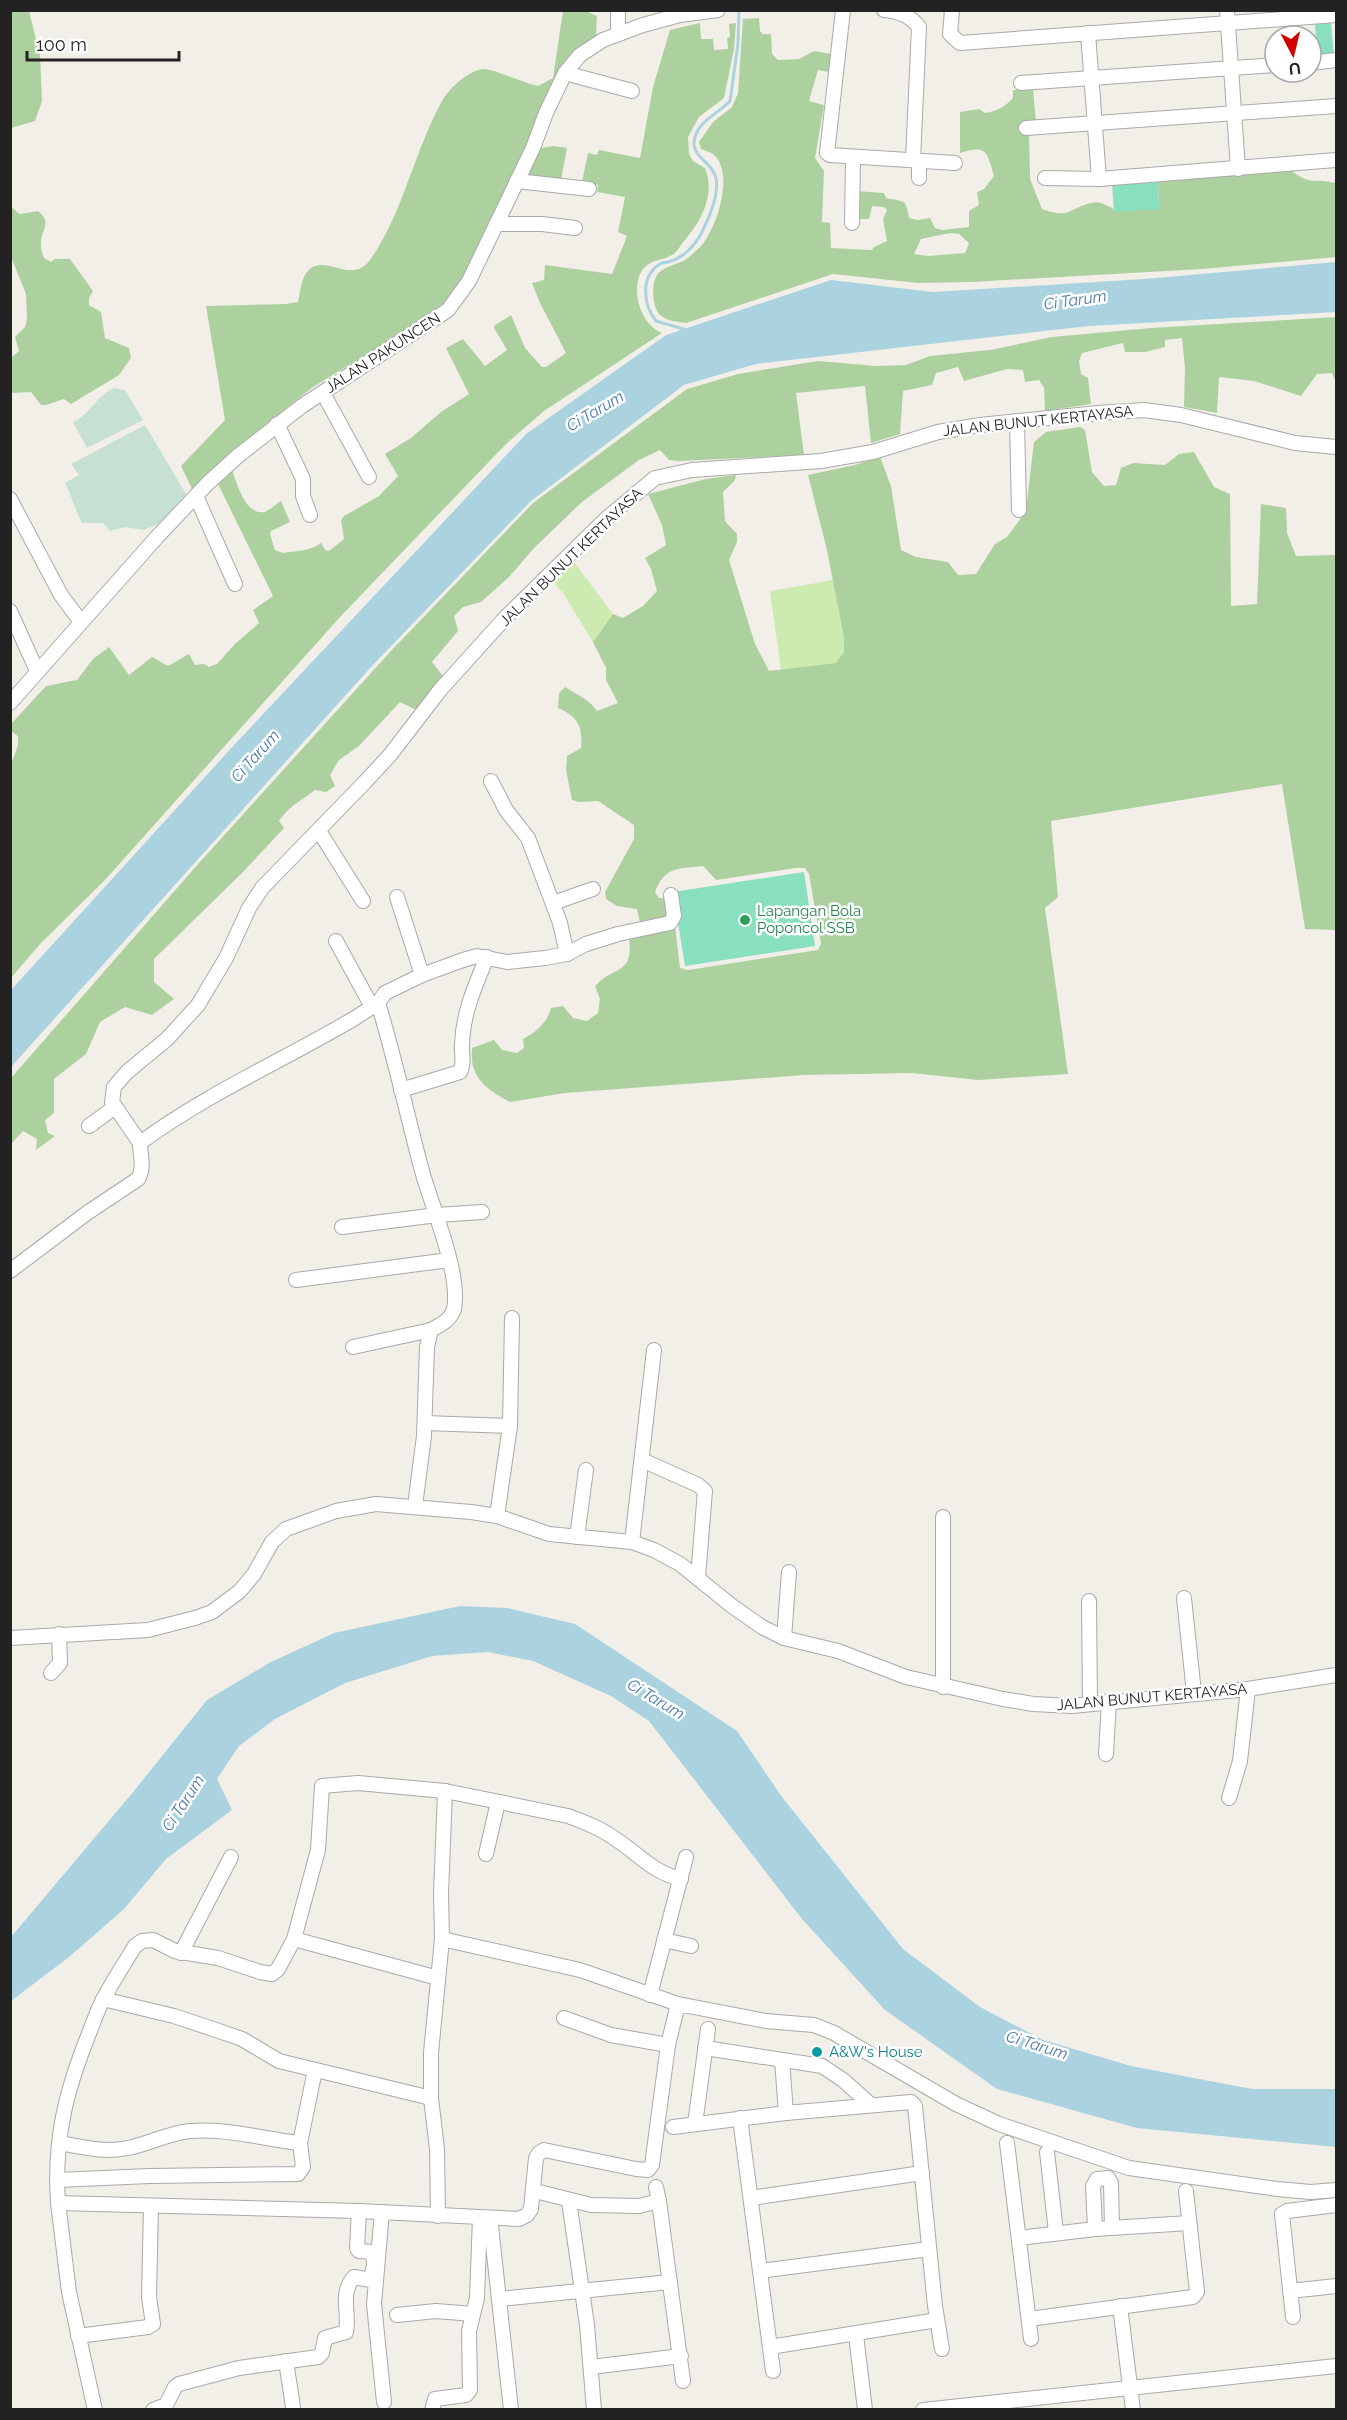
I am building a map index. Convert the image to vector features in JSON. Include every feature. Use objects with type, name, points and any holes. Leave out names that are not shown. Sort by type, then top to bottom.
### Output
[{"type":"street","points":[[618,10],[618,34]]},
{"type":"street","points":[[843,10],[826,149],[830,155],[956,163]]},
{"type":"street","points":[[884,10],[896,11],[914,21],[919,27],[916,160],[919,178]]},
{"type":"street","points":[[952,10],[950,34],[960,43],[1088,33],[1227,17],[1336,15]]},
{"type":"street","name":"JALAN PAKUNCEN","points":[[10,703],[37,670],[196,496],[277,423],[448,310],[464,291],[517,181],[565,73],[580,55],[592,45],[618,34],[680,15],[717,11]]},
{"type":"street","points":[[1227,17],[1236,115],[1238,169]]},
{"type":"street","points":[[1088,33],[1099,179]]},
{"type":"street","points":[[1021,83],[1263,66]]},
{"type":"street","points":[[565,73],[632,91]]},
{"type":"street","points":[[1026,128],[1236,115],[1336,106]]},
{"type":"street","points":[[852,223],[853,157]]},
{"type":"street","points":[[1045,178],[1099,179],[1336,160]]},
{"type":"street","points":[[517,181],[589,189]]},
{"type":"street","points":[[496,224],[542,224],[575,228]]},
{"type":"street","points":[[323,393],[369,477]]},
{"type":"street","name":"JALAN BUNUT KERTAYASA","points":[[115,1107],[111,1093],[114,1087],[127,1072],[167,1039],[192,1013],[226,958],[254,899],[277,871],[319,831],[390,755],[440,690],[505,618],[608,518],[655,478],[692,470],[821,461],[873,452],[938,432],[1098,413],[1166,412],[1286,441],[1336,447]]},
{"type":"street","points":[[1017,421],[1019,510]]},
{"type":"street","points":[[277,423],[303,479],[303,496],[310,515]]},
{"type":"street","points":[[196,496],[235,584]]},
{"type":"street","points":[[10,499],[61,595],[81,622]]},
{"type":"street","points":[[10,611],[37,670]]},
{"type":"street","points":[[491,781],[506,810],[528,838],[553,903],[567,954]]},
{"type":"street","points":[[319,831],[363,901]]},
{"type":"street","points":[[553,903],[593,889]]},
{"type":"street","points":[[140,1143],[159,1129],[326,1035],[375,1005],[385,993],[422,975],[477,956],[507,962],[522,962],[567,954],[586,944],[618,934],[670,923],[674,916],[671,895]]},
{"type":"street","points":[[397,897],[422,975]]},
{"type":"street","points":[[336,941],[375,1005],[392,1049],[423,1175],[437,1215],[452,1279],[453,1312],[448,1320],[431,1330],[353,1347]]},
{"type":"street","points":[[401,1090],[460,1072],[463,1062],[465,1014],[487,957]]},
{"type":"street","points":[[10,1271],[77,1220],[138,1179],[142,1172],[140,1143],[115,1107],[89,1126]]},
{"type":"street","points":[[342,1227],[437,1215],[482,1212]]},
{"type":"street","points":[[296,1280],[448,1260]]},
{"type":"street","points":[[497,1516],[510,1426],[512,1318]]},
{"type":"street","points":[[415,1506],[425,1423],[428,1347],[431,1330]]},
{"type":"street","points":[[632,1542],[654,1350]]},
{"type":"street","points":[[425,1423],[510,1426]]},
{"type":"street","points":[[642,1460],[698,1485],[705,1491],[698,1577]]},
{"type":"street","points":[[577,1537],[586,1470]]},
{"type":"street","name":"JALAN BUNUT KERTAYASA","points":[[10,1638],[148,1630],[195,1618],[212,1612],[240,1591],[254,1574],[272,1542],[286,1529],[305,1521],[363,1505],[415,1506],[497,1516],[549,1534],[632,1542],[654,1550],[698,1577],[732,1606],[762,1627],[784,1638],[838,1651],[906,1677],[943,1687],[1033,1704],[1072,1706],[1248,1689],[1336,1675]]},
{"type":"street","points":[[943,1517],[943,1687]]},
{"type":"street","points":[[784,1638],[789,1572]]},
{"type":"street","points":[[1184,1598],[1194,1693]]},
{"type":"street","points":[[1089,1601],[1090,1703]]},
{"type":"street","points":[[51,1672],[60,1662],[59,1634]]},
{"type":"street","points":[[1229,1798],[1240,1761],[1248,1689]]},
{"type":"street","points":[[1106,1754],[1109,1701]]},
{"type":"street","points":[[95,2409],[69,2292],[58,2203],[59,2143],[63,2108],[72,2076],[103,1999],[135,1946],[142,1941],[153,1940],[181,1953],[218,1958],[260,1972],[272,1974],[278,1969],[294,1939],[318,1850],[322,1786],[358,1783],[445,1791],[568,1816],[587,1823],[616,1839],[652,1868],[667,1876],[681,1879]]},
{"type":"street","points":[[438,2216],[437,2149],[430,2097],[431,2053],[442,1939],[441,1894],[445,1791]]},
{"type":"street","points":[[486,1854],[498,1802]]},
{"type":"street","points":[[181,1953],[231,1857]]},
{"type":"street","points":[[650,1995],[686,1857]]},
{"type":"street","points":[[294,1939],[438,1978]]},
{"type":"street","points":[[442,1939],[580,1970],[678,2004],[766,2021],[814,2025],[834,2032],[957,2104],[999,2124],[1129,2168],[1311,2192],[1336,2190]]},
{"type":"street","points":[[664,1940],[691,1946]]},
{"type":"street","points":[[103,1999],[174,2016],[242,2039],[279,2061],[430,2097]]},
{"type":"street","points":[[58,2203],[382,2212],[486,2222],[519,2219],[527,2215],[531,2209],[536,2158],[538,2153],[544,2150],[636,2169],[648,2170],[652,2165],[668,2045],[678,2004]]},
{"type":"street","points":[[564,2018],[594,2027],[611,2036],[668,2045]]},
{"type":"street","points":[[695,2124],[708,2030]]},
{"type":"street","points":[[705,2048],[822,2066],[843,2080],[871,2105]]},
{"type":"street","points":[[782,2060],[786,2113]]},
{"type":"street","points":[[57,2180],[298,2174],[303,2167],[300,2143],[315,2070]]},
{"type":"street","points":[[673,2127],[907,2101],[915,2106],[929,2249],[942,2349]]},
{"type":"street","points":[[740,2118],[773,2371]]},
{"type":"street","points":[[59,2143],[110,2150],[140,2145],[170,2135],[205,2130],[222,2130],[300,2143]]},
{"type":"street","points":[[1007,2143],[1031,2339]]},
{"type":"street","points":[[1047,2152],[1056,2232]]},
{"type":"street","points":[[751,2198],[922,2173]]},
{"type":"street","points":[[1095,2229],[1093,2186],[1097,2179],[1103,2178],[1108,2178],[1111,2183],[1112,2228]]},
{"type":"street","points":[[656,2187],[683,2381]]},
{"type":"street","points":[[1029,2319],[1193,2297],[1197,2292],[1186,2191]]},
{"type":"street","points":[[539,2192],[591,2205],[618,2207],[659,2201]]},
{"type":"street","points":[[569,2201],[591,2367],[594,2409]]},
{"type":"street","points":[[1293,2317],[1282,2214],[1287,2211],[1336,2205]]},
{"type":"street","points":[[78,2336],[148,2327],[153,2324],[149,2297],[151,2206]]},
{"type":"street","points":[[153,2409],[166,2405],[175,2387],[179,2384],[239,2368],[318,2357],[322,2352],[325,2338],[346,2331],[348,2286],[354,2277],[371,2280],[374,2265],[373,2252],[359,2251],[357,2248],[359,2211]]},
{"type":"street","points":[[382,2212],[374,2304],[384,2402]]},
{"type":"street","points":[[486,2222],[499,2299],[511,2409]]},
{"type":"street","points":[[432,2409],[435,2399],[466,2395],[470,2390],[469,2338],[486,2222]]},
{"type":"street","points":[[1019,2238],[1056,2232],[1189,2223]]},
{"type":"street","points":[[760,2271],[929,2249]]},
{"type":"street","points":[[499,2299],[670,2282]]},
{"type":"street","points":[[1290,2291],[1336,2286]]},
{"type":"street","points":[[1115,2307],[1127,2387],[1133,2409]]},
{"type":"street","points":[[397,2315],[436,2311],[474,2314]]},
{"type":"street","points":[[770,2348],[937,2320]]},
{"type":"street","points":[[852,2335],[858,2409]]},
{"type":"street","points":[[852,2335],[865,2409]]},
{"type":"street","points":[[591,2367],[681,2356]]},
{"type":"street","points":[[286,2361],[293,2407]]},
{"type":"street","points":[[923,2409],[1336,2366]]},
{"type":"street","points":[[1126,2409],[1127,2387]]},
{"type":"green space","points":[[10,11],[29,11],[40,55],[42,101],[35,121],[11,128]]},
{"type":"green space","points":[[563,11],[586,11],[597,16],[596,35],[570,57],[554,78],[534,129],[464,275],[448,301],[403,332],[313,387],[246,440],[193,491],[181,466],[225,420],[206,306],[298,302],[305,275],[312,268],[319,265],[354,270],[362,267],[370,260],[391,223],[432,120],[445,96],[461,80],[473,72],[485,69],[538,86],[553,78]]},
{"type":"green space","points":[[759,18],[760,31],[763,34],[771,34],[772,54],[778,60],[799,59],[814,51],[831,54],[828,72],[818,70],[809,101],[824,105],[815,158],[824,171],[822,222],[830,223],[831,248],[872,250],[887,241],[883,219],[887,210],[884,207],[872,206],[869,219],[856,219],[855,191],[884,193],[886,198],[905,204],[909,218],[918,220],[930,218],[935,228],[942,230],[969,227],[969,211],[979,205],[977,192],[984,189],[994,176],[990,161],[984,152],[976,149],[960,153],[960,112],[979,109],[985,113],[993,111],[1004,106],[1013,98],[1013,90],[1033,89],[1036,122],[1029,135],[1030,179],[1042,209],[1064,213],[1098,202],[1113,208],[1114,211],[1159,208],[1158,180],[1291,170],[1308,180],[1334,183],[1336,181],[1336,257],[1202,269],[971,282],[918,283],[833,274],[686,323],[666,319],[657,311],[654,301],[654,284],[657,275],[666,268],[685,260],[702,245],[718,213],[723,173],[713,154],[701,149],[699,142],[713,122],[732,107],[738,93],[743,19]],"holes":[[[950,233],[959,234],[969,243],[965,253],[928,256],[914,254],[921,239]]]},
{"type":"green space","points":[[700,23],[701,39],[713,39],[714,50],[728,49],[729,24],[736,23],[734,49],[724,98],[699,117],[688,137],[689,154],[693,161],[705,168],[708,178],[708,198],[705,207],[696,225],[676,252],[647,265],[639,277],[637,296],[639,306],[648,322],[662,333],[544,411],[506,444],[340,617],[105,880],[40,944],[11,978],[10,767],[18,745],[18,736],[11,731],[11,724],[46,686],[77,680],[93,659],[109,647],[129,675],[152,657],[168,666],[189,654],[195,665],[204,664],[209,667],[217,664],[259,623],[253,610],[273,596],[218,484],[232,470],[239,490],[252,509],[265,512],[281,501],[290,522],[271,531],[275,550],[283,553],[298,551],[321,543],[325,550],[329,551],[344,539],[341,520],[344,516],[379,496],[398,476],[385,454],[411,438],[441,412],[469,394],[446,348],[463,339],[485,366],[507,350],[494,328],[511,315],[525,348],[542,367],[546,367],[566,353],[532,283],[544,280],[545,265],[612,274],[627,236],[618,232],[625,197],[597,192],[598,185],[582,182],[588,153],[597,155],[599,150],[640,158],[653,87],[670,30]]},
{"type":"green space","points":[[1331,23],[1334,56],[1323,56],[1323,24],[1315,24]]},
{"type":"green space","points":[[554,146],[567,148],[561,180],[527,177],[541,148]]},
{"type":"green space","points":[[1158,180],[1159,209],[1114,212],[1112,183]]},
{"type":"green space","points":[[11,207],[20,214],[38,211],[42,215],[46,223],[41,238],[44,258],[51,262],[55,259],[70,259],[93,291],[89,298],[89,305],[101,312],[105,338],[129,348],[131,358],[119,375],[71,404],[64,399],[41,405],[31,392],[13,393],[11,388],[11,358],[19,351],[15,337],[25,327],[27,319],[26,294],[11,257]]},
{"type":"green space","points":[[1336,317],[1336,383],[1332,373],[1317,374],[1301,396],[1254,381],[1219,377],[1217,413],[1184,407],[1185,368],[1182,338],[1165,340],[1165,347],[1145,352],[1125,352],[1123,343],[1082,353],[1079,361],[1081,374],[1088,378],[1091,404],[1045,411],[1044,388],[1039,380],[1025,382],[1023,370],[1007,369],[964,381],[958,367],[936,373],[932,385],[903,391],[900,434],[871,443],[865,386],[796,393],[804,455],[679,461],[669,460],[660,450],[639,460],[582,502],[534,548],[509,577],[481,602],[463,607],[454,616],[458,631],[432,662],[443,676],[416,710],[400,702],[359,746],[339,760],[330,775],[335,786],[326,792],[315,790],[288,810],[279,821],[284,828],[243,872],[154,959],[154,982],[174,999],[152,1015],[125,1007],[100,1022],[86,1054],[54,1079],[54,1113],[45,1120],[48,1133],[55,1136],[36,1150],[37,1139],[23,1131],[11,1144],[11,1078],[199,863],[390,652],[533,503],[687,389],[738,374],[818,361],[876,366],[906,365],[930,356],[990,350],[1052,337],[1151,328]]},
{"type":"green space","points":[[114,388],[125,390],[143,420],[87,448],[73,422]]},
{"type":"green space","points":[[145,425],[186,494],[163,520],[144,530],[125,527],[110,531],[103,523],[82,523],[65,483],[79,475],[71,464]]},
{"type":"green space","points":[[1080,427],[1085,430],[1092,472],[1104,486],[1116,485],[1121,468],[1133,463],[1165,465],[1179,454],[1194,452],[1214,487],[1230,494],[1231,606],[1257,604],[1261,504],[1286,508],[1287,533],[1296,556],[1336,555],[1336,930],[1305,929],[1282,784],[1051,821],[1058,897],[1045,908],[1068,1074],[978,1080],[912,1073],[804,1075],[565,1093],[510,1102],[487,1088],[473,1067],[472,1048],[494,1040],[502,1050],[517,1053],[524,1048],[523,1039],[540,1026],[547,1018],[551,1008],[563,1006],[573,1018],[587,1021],[598,1013],[600,999],[595,986],[626,964],[630,950],[629,938],[675,926],[680,968],[688,970],[818,950],[821,944],[809,874],[805,868],[716,880],[703,866],[673,870],[663,877],[655,892],[659,898],[667,898],[670,914],[665,919],[640,923],[637,909],[617,906],[606,899],[605,892],[634,839],[634,825],[598,801],[572,800],[566,770],[567,756],[581,748],[581,734],[575,719],[558,708],[559,693],[565,687],[587,700],[597,711],[618,703],[606,680],[606,668],[593,642],[613,614],[623,618],[643,606],[657,591],[651,569],[645,558],[666,545],[662,525],[648,494],[706,479],[736,475],[735,480],[723,492],[725,521],[737,534],[737,542],[729,560],[755,644],[769,671],[836,663],[844,652],[844,638],[827,550],[808,475],[880,457],[891,486],[901,550],[916,557],[948,562],[958,575],[976,574],[995,544],[1007,537],[1026,511],[1034,442],[1046,432]]},
{"type":"green space","points":[[574,562],[613,614],[593,642],[563,593],[552,581]]},
{"type":"green space","points":[[833,580],[844,638],[844,652],[837,663],[781,670],[770,591]]},
{"type":"green space","points":[[804,872],[815,946],[685,966],[673,892]]},
{"type":"water","name":"Ci Tarum","points":[[1336,262],[1336,312],[1089,326],[756,364],[684,385],[531,501],[371,667],[11,1067],[11,990],[235,744],[526,434],[666,335],[831,280],[933,292],[1144,279]]},
{"type":"water","name":"Ci Tarum","points":[[460,1606],[507,1608],[575,1624],[737,1731],[782,1797],[903,1949],[980,2007],[1043,2040],[1131,2066],[1252,2089],[1336,2089],[1336,2147],[1137,2128],[997,2089],[885,2010],[802,1919],[649,1721],[611,1696],[533,1661],[488,1652],[432,1656],[345,1683],[275,1719],[239,1746],[217,1779],[232,1810],[166,1859],[124,1909],[69,1957],[11,2001],[11,1937],[207,1700],[269,1663],[334,1633]]},
{"type":"waterway","points":[[687,330],[656,321],[646,300],[646,284],[653,270],[660,264],[679,258],[692,247],[711,212],[716,188],[715,175],[697,153],[694,143],[697,131],[705,121],[730,101],[738,44],[739,10]]},
{"type":"place","name":"Lapangan Bola Poponcol SSB","points":[[745,920]]},
{"type":"place","name":"A&W's House","points":[[817,2052]]}]
